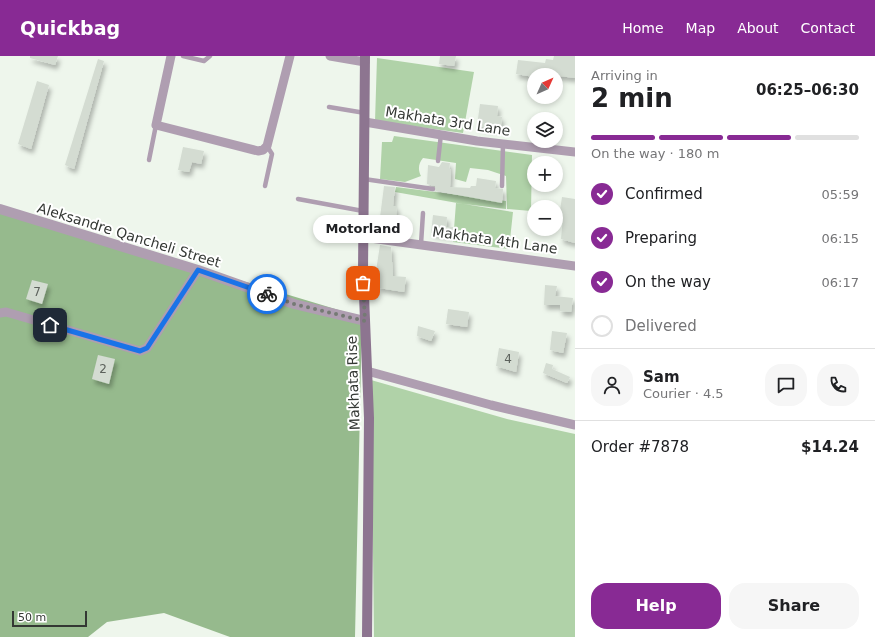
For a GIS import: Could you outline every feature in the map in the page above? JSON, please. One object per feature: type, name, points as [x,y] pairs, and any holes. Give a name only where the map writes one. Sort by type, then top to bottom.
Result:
[{"type":"main road","name":"Makhata Rise","points":[[365,59],[362,211],[369,418],[367,637]]},
{"type":"street","points":[[170,56],[156,125],[258,151],[263,150],[267,146],[290,56]]},
{"type":"street","points":[[330,56],[365,59]]},
{"type":"street","name":"Makhata 3rd Lane","points":[[365,117],[441,134],[575,152]]},
{"type":"street","name":"Aleksandre Qancheli Street","points":[[0,209],[198,270],[294,304],[365,321]]},
{"type":"street","name":"Makhata 4th Lane","points":[[363,237],[575,266]]},
{"type":"street","points":[[0,313],[6,312],[140,351],[147,348],[198,270]]},
{"type":"street","points":[[367,371],[491,405],[575,425]]},
{"type":"lane","points":[[183,56],[204,61],[210,56]]},
{"type":"lane","points":[[329,107],[365,117]]},
{"type":"lane","points":[[149,160],[156,125]]},
{"type":"lane","points":[[438,161],[441,134]]},
{"type":"lane","points":[[500,142],[502,186]]},
{"type":"lane","points":[[265,186],[272,154],[267,146]]},
{"type":"lane","points":[[363,179],[433,189]]},
{"type":"lane","points":[[298,199],[362,211]]},
{"type":"lane","points":[[421,244],[423,213]]},
{"type":"green space","points":[[377,58],[474,72],[463,133],[375,121]]},
{"type":"green space","points":[[394,136],[532,155],[527,156],[527,192],[531,192],[531,200],[527,200],[527,211],[507,209],[506,176],[488,170],[470,168],[466,182],[455,179],[456,163],[423,158],[419,167],[421,176],[405,182],[380,179],[382,142],[392,142]]},
{"type":"green space","points":[[396,187],[506,201],[506,209],[464,204],[513,212],[509,249],[453,242],[456,203],[463,204],[395,192]]},
{"type":"green space","points":[[0,208],[362,317],[355,637],[230,637],[164,613],[107,622],[88,637],[0,637]]},
{"type":"green space","points":[[371,380],[507,419],[575,434],[575,637],[374,637]]},
{"type":"building","points":[[30,56],[58,56],[55,65],[30,58]]},
{"type":"building","points":[[440,56],[456,56],[454,66],[439,64]]},
{"type":"building","points":[[554,56],[575,56],[575,78],[563,76],[563,68],[527,68],[527,76],[516,74],[518,60],[545,63],[546,59],[553,60]]},
{"type":"building","points":[[98,59],[104,61],[74,169],[65,165]]},
{"type":"building","points":[[37,81],[49,85],[31,149],[18,144]]},
{"type":"building","points":[[480,104],[498,106],[497,116],[502,117],[501,125],[494,124],[494,129],[477,126]]},
{"type":"building","points":[[183,147],[204,151],[201,164],[192,162],[189,172],[178,170]]},
{"type":"building","points":[[442,162],[450,163],[450,187],[470,188],[471,186],[476,186],[477,178],[496,181],[495,188],[503,189],[502,203],[436,191],[435,186],[427,184],[428,165],[439,167]]},
{"type":"building","points":[[384,186],[395,187],[393,206],[397,206],[395,226],[401,227],[400,236],[378,233]]},
{"type":"building","points":[[562,197],[575,199],[575,243],[561,239],[561,236],[563,236],[563,200],[562,200]]},
{"type":"building","points":[[433,215],[447,217],[446,227],[453,227],[452,236],[431,233]]},
{"type":"building","points":[[380,245],[391,247],[393,276],[406,277],[404,292],[379,288],[376,271]]},
{"type":"building","points":[[32,280],[48,284],[42,304],[26,299]]},
{"type":"building","points":[[545,285],[557,286],[555,296],[573,298],[571,312],[560,311],[560,305],[544,305]]},
{"type":"building","points":[[448,309],[469,312],[467,327],[446,324]]},
{"type":"building","points":[[418,326],[435,331],[431,341],[417,336]]},
{"type":"building","points":[[552,331],[567,333],[563,353],[550,350]]},
{"type":"building","points":[[499,348],[519,352],[516,372],[496,366]]},
{"type":"building","points":[[98,355],[115,359],[109,384],[92,379]]},
{"type":"building","points":[[546,363],[553,365],[552,369],[570,377],[567,383],[543,373]]},
{"type":"way so far","points":[[267,294],[294,304],[365,321],[363,283]]},
{"type":"place","name":"Motorland","points":[[363,283]]},
{"type":"route","points":[[50,325],[140,351],[147,348],[198,270],[267,294]]}]
